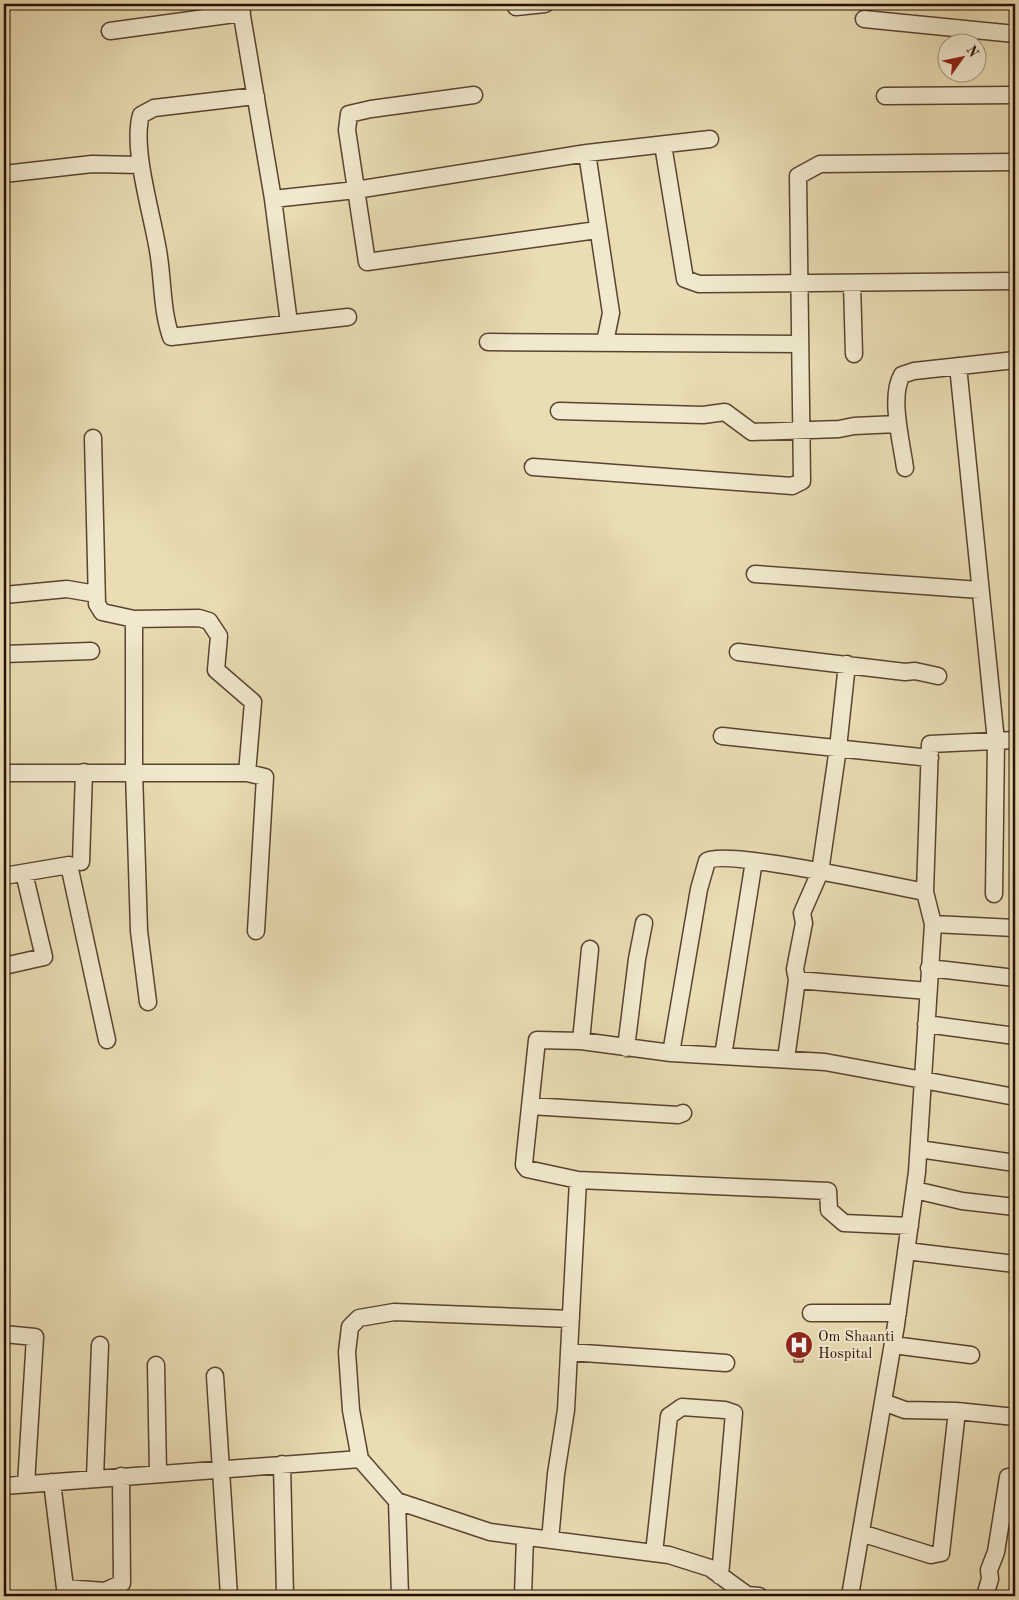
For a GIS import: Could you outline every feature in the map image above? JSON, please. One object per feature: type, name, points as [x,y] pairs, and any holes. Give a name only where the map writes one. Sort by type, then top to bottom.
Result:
[{"type":"street","points":[[516,4],[516,7],[546,4]]},
{"type":"street","points":[[110,32],[241,8],[273,199],[289,323]]},
{"type":"street","points":[[864,19],[1015,34]]},
{"type":"street","points":[[474,95],[371,109],[349,114],[347,130],[367,262],[597,230]]},
{"type":"street","points":[[885,96],[1015,95]]},
{"type":"street","points":[[256,96],[154,108],[141,115],[138,123],[141,165],[159,255],[166,321],[171,337],[348,317]]},
{"type":"street","points":[[273,199],[356,190],[587,154],[710,139]]},
{"type":"street","points":[[663,145],[685,279],[699,284],[800,285],[1015,281]]},
{"type":"street","points":[[587,154],[611,313],[605,342]]},
{"type":"street","points":[[532,467],[792,486],[802,481],[798,176],[820,164],[1015,162]]},
{"type":"street","points":[[4,174],[92,164],[141,165]]},
{"type":"street","points":[[852,284],[854,354]]},
{"type":"street","points":[[488,342],[799,344]]},
{"type":"street","points":[[905,468],[901,434],[897,424],[898,386],[902,375],[914,371],[1015,360]]},
{"type":"street","points":[[958,366],[996,741],[994,894]]},
{"type":"street","points":[[559,411],[703,414],[725,412],[752,432],[839,429],[854,426],[897,424]]},
{"type":"street","points":[[93,438],[97,604],[102,612],[134,619],[199,618],[210,621],[219,636],[216,670],[253,702],[246,773]]},
{"type":"street","points":[[755,574],[980,590]]},
{"type":"street","points":[[4,595],[68,589],[96,594]]},
{"type":"street","points":[[134,619],[134,772],[139,931],[148,1002]]},
{"type":"street","points":[[4,654],[90,651]]},
{"type":"street","points":[[738,652],[905,672],[916,671],[938,676]]},
{"type":"street","points":[[786,1059],[797,980],[795,968],[804,923],[802,913],[820,872],[838,748],[847,664]]},
{"type":"street","points":[[722,736],[930,758]]},
{"type":"street","points":[[850,1596],[898,1313],[919,1149],[933,924],[925,892],[930,744],[1015,740]]},
{"type":"street","points":[[81,862],[84,772]]},
{"type":"street","points":[[4,773],[246,773],[265,777],[256,931]]},
{"type":"street","points":[[671,1052],[699,889],[707,861],[719,857],[754,861],[925,892]]},
{"type":"street","points":[[723,1056],[754,861]]},
{"type":"street","points":[[4,876],[69,865],[107,1040]]},
{"type":"street","points":[[4,966],[44,957],[24,873]]},
{"type":"street","points":[[626,1048],[636,968],[644,923]]},
{"type":"street","points":[[933,924],[1015,928]]},
{"type":"street","points":[[581,1041],[590,948]]},
{"type":"street","points":[[930,968],[1015,978]]},
{"type":"street","points":[[797,980],[928,992]]},
{"type":"street","points":[[926,1024],[1015,1036]]},
{"type":"street","points":[[910,1226],[844,1223],[829,1210],[828,1191],[578,1180],[527,1169],[524,1165],[537,1040],[581,1041],[671,1052],[826,1062],[1015,1097]]},
{"type":"street","points":[[530,1106],[683,1114]]},
{"type":"street","points":[[919,1149],[1015,1163]]},
{"type":"street","points":[[550,1540],[556,1474],[566,1410],[578,1180]]},
{"type":"street","points":[[915,1190],[962,1201],[1015,1207]]},
{"type":"street","points":[[906,1252],[1015,1264]]},
{"type":"street","points":[[571,1319],[394,1312],[359,1318],[350,1327],[346,1352],[351,1410],[360,1459],[397,1501],[490,1532],[669,1555],[710,1568],[751,1596]]},
{"type":"street","points":[[811,1313],[898,1313]]},
{"type":"street","points":[[4,1334],[35,1336],[26,1484]]},
{"type":"street","points":[[95,1478],[100,1345]]},
{"type":"street","points":[[893,1345],[971,1355]]},
{"type":"street","points":[[570,1352],[726,1362]]},
{"type":"street","points":[[156,1365],[158,1474]]},
{"type":"street","points":[[215,1376],[229,1596]]},
{"type":"street","points":[[883,1402],[905,1410],[957,1411],[1015,1417]]},
{"type":"street","points":[[654,1553],[669,1416],[682,1407],[725,1410],[734,1413],[720,1576]]},
{"type":"street","points":[[861,1533],[931,1555],[941,1553],[957,1411]]},
{"type":"street","points":[[4,1486],[221,1468],[360,1459]]},
{"type":"street","points":[[282,1464],[285,1596]]},
{"type":"street","points":[[52,1482],[65,1588],[105,1590],[122,1583],[121,1476]]},
{"type":"street","points":[[985,1596],[990,1579],[989,1570],[996,1552],[1008,1478]]},
{"type":"street","points":[[397,1501],[400,1596]]},
{"type":"street","points":[[523,1596],[525,1537]]},
{"type":"building","points":[[794,1340],[804,1340],[803,1362],[794,1362]]},
{"type":"place","name":"Om Shaanti Hospital","points":[[799,1345]]}]
